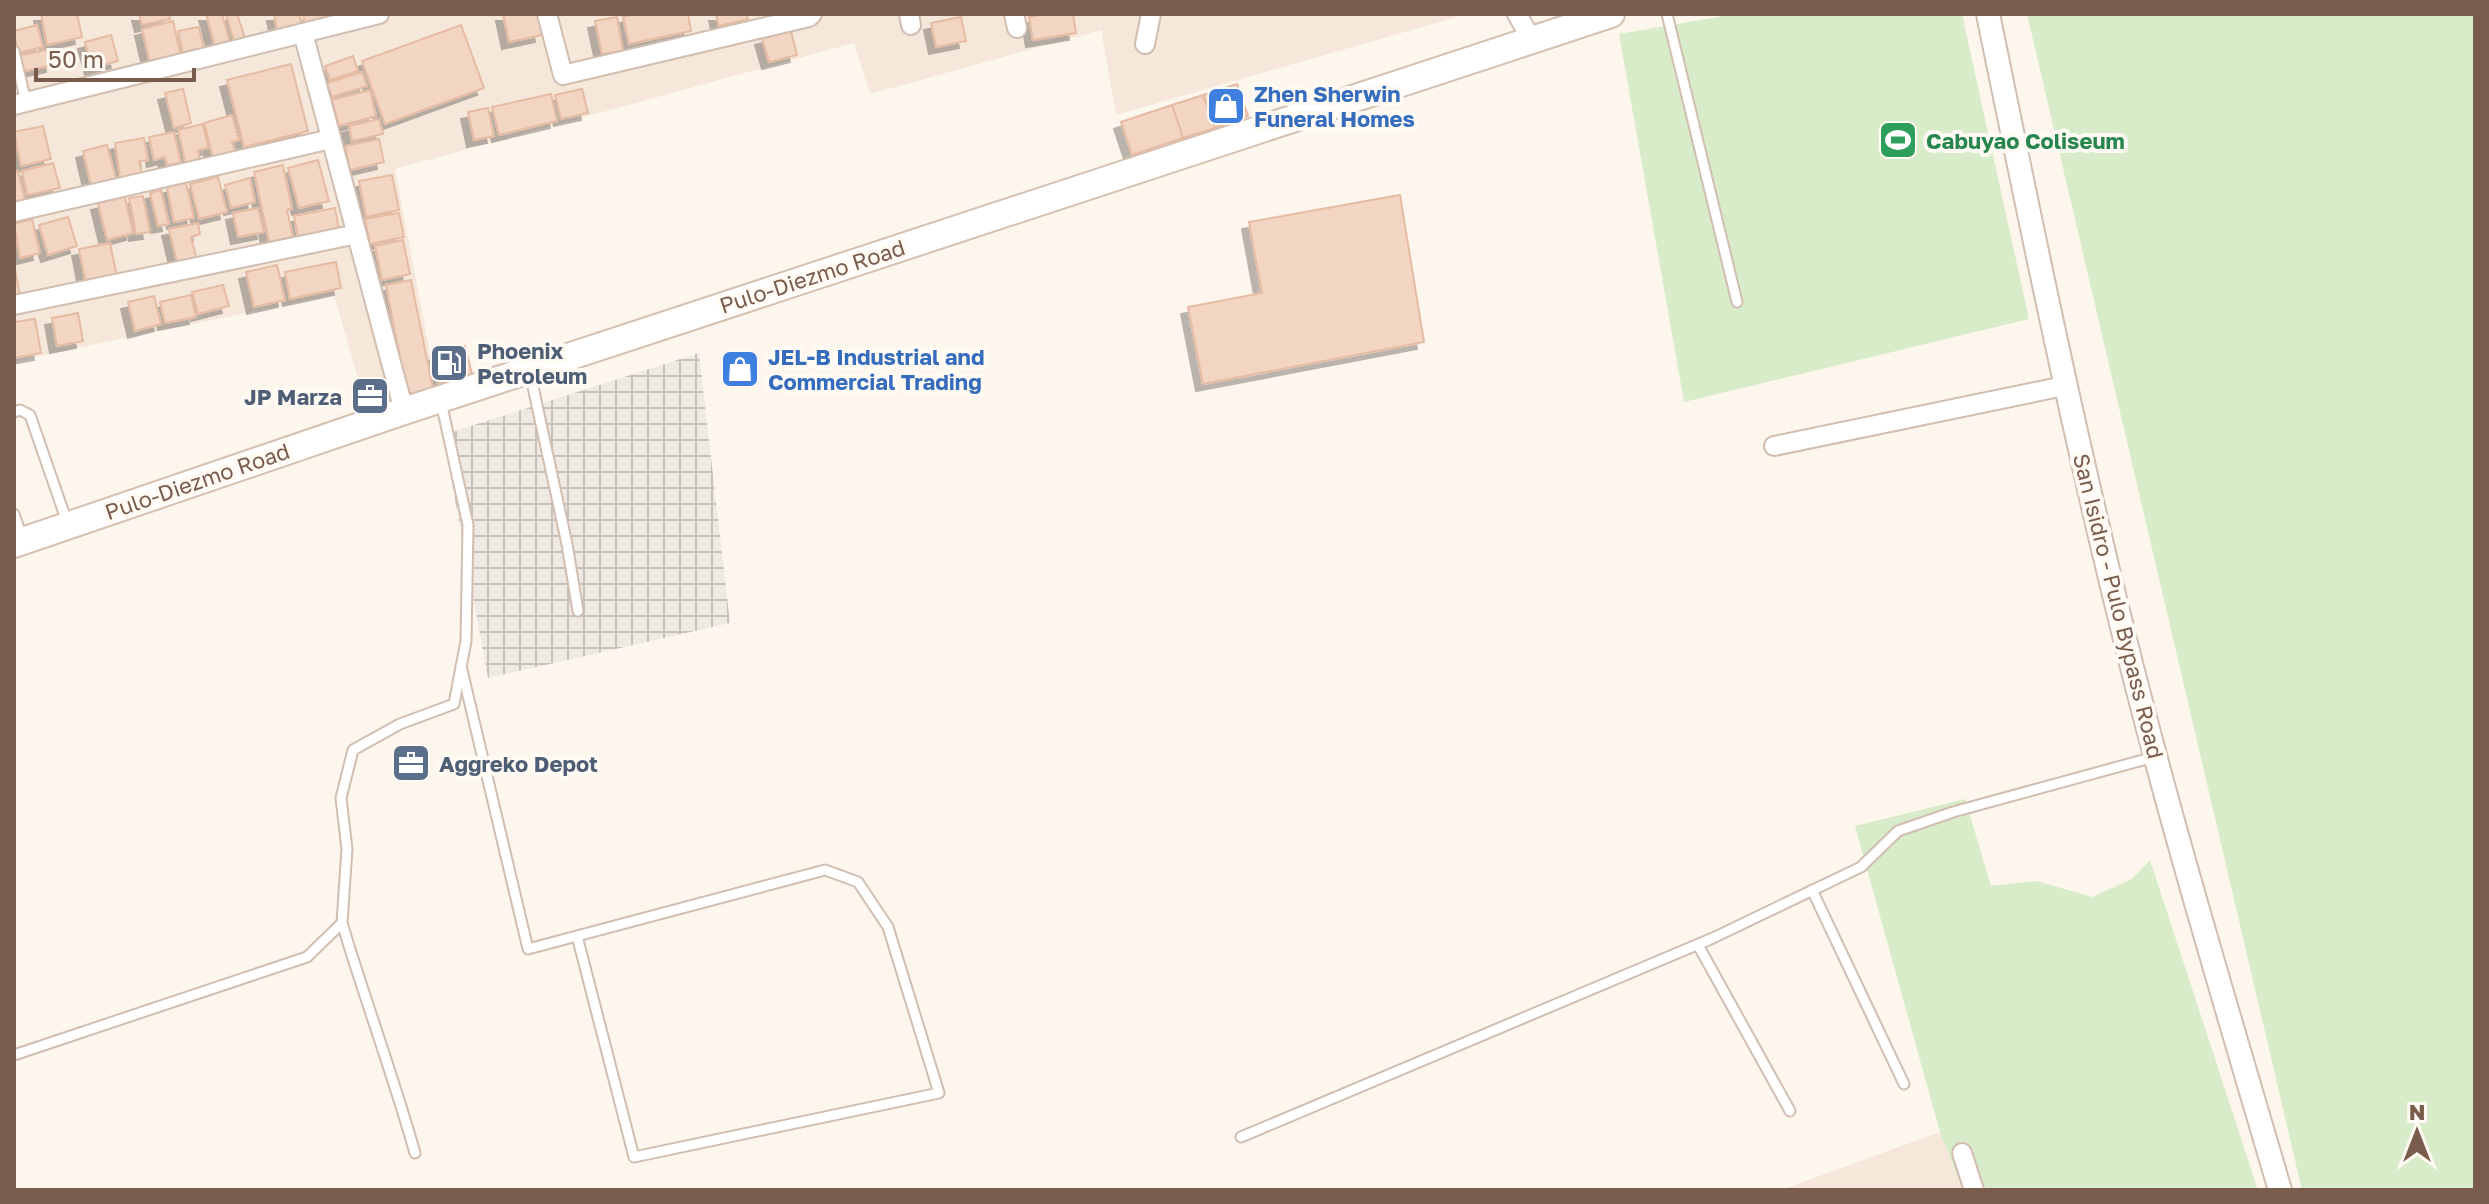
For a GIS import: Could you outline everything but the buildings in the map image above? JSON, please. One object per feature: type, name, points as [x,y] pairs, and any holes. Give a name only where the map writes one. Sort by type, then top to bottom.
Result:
[{"type":"main road","name":"Pulo-Diezmo Road","points":[[19,543],[529,369],[1611,14]]},
{"type":"street","points":[[20,104],[379,14]]},
{"type":"street","points":[[547,14],[563,75],[812,14]]},
{"type":"street","points":[[1145,44],[1151,14]]},
{"type":"street","points":[[1517,14],[1531,39]]},
{"type":"street","name":"San Isidro - Pulo Bypass Road","points":[[1988,14],[2064,386],[2120,619],[2199,913],[2280,1190]]},
{"type":"street","points":[[303,33],[404,411]]},
{"type":"street","points":[[14,212],[331,139]]},
{"type":"street","points":[[14,305],[357,234]]},
{"type":"street","points":[[1774,446],[2064,386]]},
{"type":"street","points":[[1962,1153],[1974,1190]]},
{"type":"lane","points":[[1667,14],[1737,302]]},
{"type":"lane","points":[[14,51],[20,104]]},
{"type":"lane","points":[[529,369],[567,544],[578,611]]},
{"type":"lane","points":[[415,1153],[342,923],[347,849],[341,798],[353,750],[400,724],[454,704],[466,641],[468,525],[440,399]]},
{"type":"lane","points":[[14,412],[20,410],[30,415],[68,525]]},
{"type":"lane","points":[[14,514],[19,543]]},
{"type":"lane","points":[[461,666],[528,949],[825,870],[858,882],[888,927],[939,1093],[634,1157],[577,936]]},
{"type":"lane","points":[[1241,1137],[1698,945],[1861,867],[1898,831],[1953,812],[2157,756]]},
{"type":"lane","points":[[1812,890],[1904,1084]]},
{"type":"lane","points":[[14,1055],[307,957],[342,923]]},
{"type":"lane","points":[[1698,945],[1790,1111]]},
{"type":"shaded area","points":[[14,14],[1467,14],[1116,115],[1101,30],[870,94],[854,43],[395,169],[437,390],[369,416],[334,295],[14,361]]},
{"type":"shaded area","points":[[699,353],[730,623],[488,678],[443,435]]},
{"type":"shaded area","points":[[1940,1132],[1963,1190],[1781,1190]]},
{"type":"green space","points":[[1735,14],[1962,14],[2029,319],[1684,402],[1619,34]]},
{"type":"green space","points":[[2027,14],[2475,14],[2475,1190],[2302,1190]]},
{"type":"green space","points":[[1965,799],[1991,886],[2037,881],[2092,897],[2132,879],[2150,860],[2258,1190],[1963,1190],[1940,1132],[1855,826]]},
{"type":"place","name":"Zhen Sherwin Funeral Homes","points":[[1226,106]]},
{"type":"place","name":"Cabuyao Coliseum","points":[[1898,140]]},
{"type":"place","name":"Phoenix Petroleum","points":[[449,363]]},
{"type":"place","name":"JEL-B Industrial and Commercial Trading","points":[[740,369]]},
{"type":"place","name":"JP Marza","points":[[370,396]]},
{"type":"place","name":"Aggreko Depot","points":[[411,763]]}]
